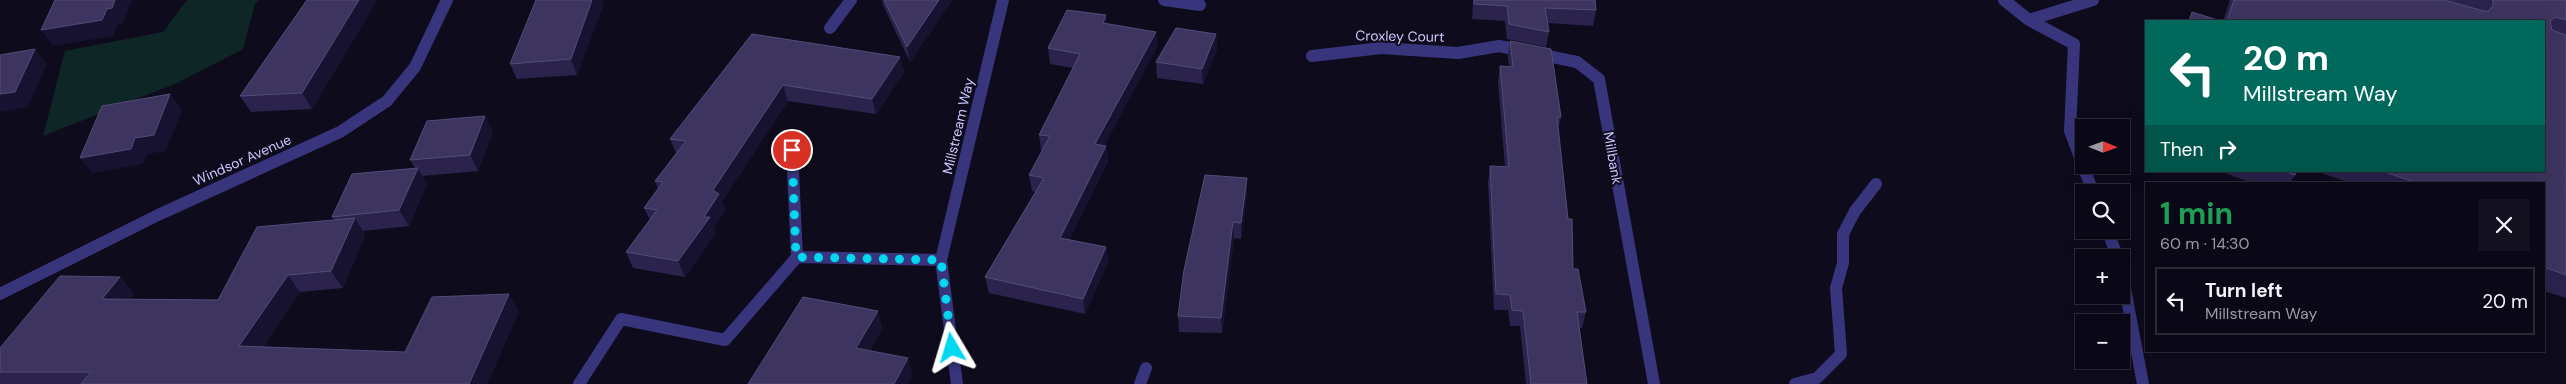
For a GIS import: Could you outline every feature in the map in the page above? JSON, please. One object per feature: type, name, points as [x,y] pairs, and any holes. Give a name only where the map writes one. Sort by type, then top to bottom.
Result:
[{"type":"street","name":"Windsor Avenue","points":[[0,294],[158,215],[340,132],[388,101],[415,67],[447,0]]},
{"type":"street","points":[[830,28],[851,0]]},
{"type":"street","name":"Millstream Way","points":[[956,384],[941,260],[1004,0]]},
{"type":"street","points":[[1164,0],[1200,5]]},
{"type":"street","points":[[2004,0],[2030,20],[2074,44],[2070,131],[2090,184]]},
{"type":"street","points":[[2030,20],[2093,0]]},
{"type":"street","name":"Millbank","points":[[1458,53],[1499,46],[1577,62],[1599,79],[1654,384]]},
{"type":"street","name":"Croxley Court","points":[[1312,56],[1381,48],[1458,53]]},
{"type":"street","points":[[579,384],[621,319],[725,340],[796,257],[792,150]]},
{"type":"street","points":[[1795,384],[1817,378],[1841,354],[1836,288],[1843,264],[1844,234],[1855,211],[1876,184]]},
{"type":"street","points":[[796,257],[941,260]]},
{"type":"street","points":[[2128,304],[2143,384]]},
{"type":"street","points":[[1140,384],[1146,368]]},
{"type":"green space","points":[[187,0],[259,0],[255,4],[243,49],[177,83],[43,136],[65,51],[163,32]]},
{"type":"building","points":[[55,0],[115,0],[112,8],[107,9],[102,20],[41,30]]},
{"type":"building","points":[[307,0],[359,0],[302,93],[240,96]]},
{"type":"building","points":[[536,0],[592,0],[571,59],[510,64]]},
{"type":"building","points":[[884,0],[939,0],[907,47]]},
{"type":"building","points":[[1474,0],[1595,0],[1596,10],[1545,8],[1549,32],[1509,24],[1507,6],[1474,4]]},
{"type":"building","points":[[2234,0],[2444,0],[2488,11],[2493,6],[2492,0],[2566,0],[2566,20],[2555,17],[2550,21],[2552,30],[2566,35],[2566,275],[2545,267],[2545,182],[2414,182],[2385,172],[2545,172],[2545,20],[2227,20]]},
{"type":"building","points":[[1067,10],[1106,15],[1103,23],[1156,32],[1095,144],[1106,146],[1060,238],[1106,247],[1083,299],[985,277],[1044,178],[1029,175],[1050,136],[1039,135],[1080,54],[1048,48]]},
{"type":"building","points":[[2192,12],[2218,20],[2189,20]]},
{"type":"building","points":[[1176,28],[1216,34],[1202,69],[1156,62]]},
{"type":"building","points":[[752,34],[900,57],[872,99],[783,85],[713,190],[719,194],[704,217],[710,217],[678,261],[626,252],[657,210],[644,208],[663,182],[655,181],[686,141],[670,139]]},
{"type":"building","points":[[1510,41],[1551,49],[1561,117],[1557,117],[1568,219],[1572,219],[1573,269],[1578,269],[1586,312],[1577,312],[1587,384],[1531,384],[1523,311],[1512,310],[1510,295],[1496,294],[1490,166],[1509,167],[1500,66],[1513,67]]},
{"type":"building","points":[[35,49],[15,92],[0,94],[0,55]]},
{"type":"building","points":[[170,94],[154,135],[135,138],[131,149],[80,158],[102,106]]},
{"type":"building","points":[[485,116],[470,155],[410,160],[427,121]]},
{"type":"building","points":[[418,168],[399,210],[332,217],[352,174]]},
{"type":"building","points":[[1205,175],[1247,178],[1241,223],[1233,222],[1221,318],[1178,316],[1184,270]]},
{"type":"building","points":[[355,218],[331,271],[288,275],[239,346],[405,352],[432,297],[509,294],[469,384],[81,384],[91,372],[0,372],[0,348],[60,276],[120,277],[102,299],[218,300],[257,227]]},
{"type":"building","points":[[803,297],[878,311],[856,348],[908,358],[894,384],[748,384]]},
{"type":"route","points":[[792,150],[796,257],[941,260],[952,348]]}]
